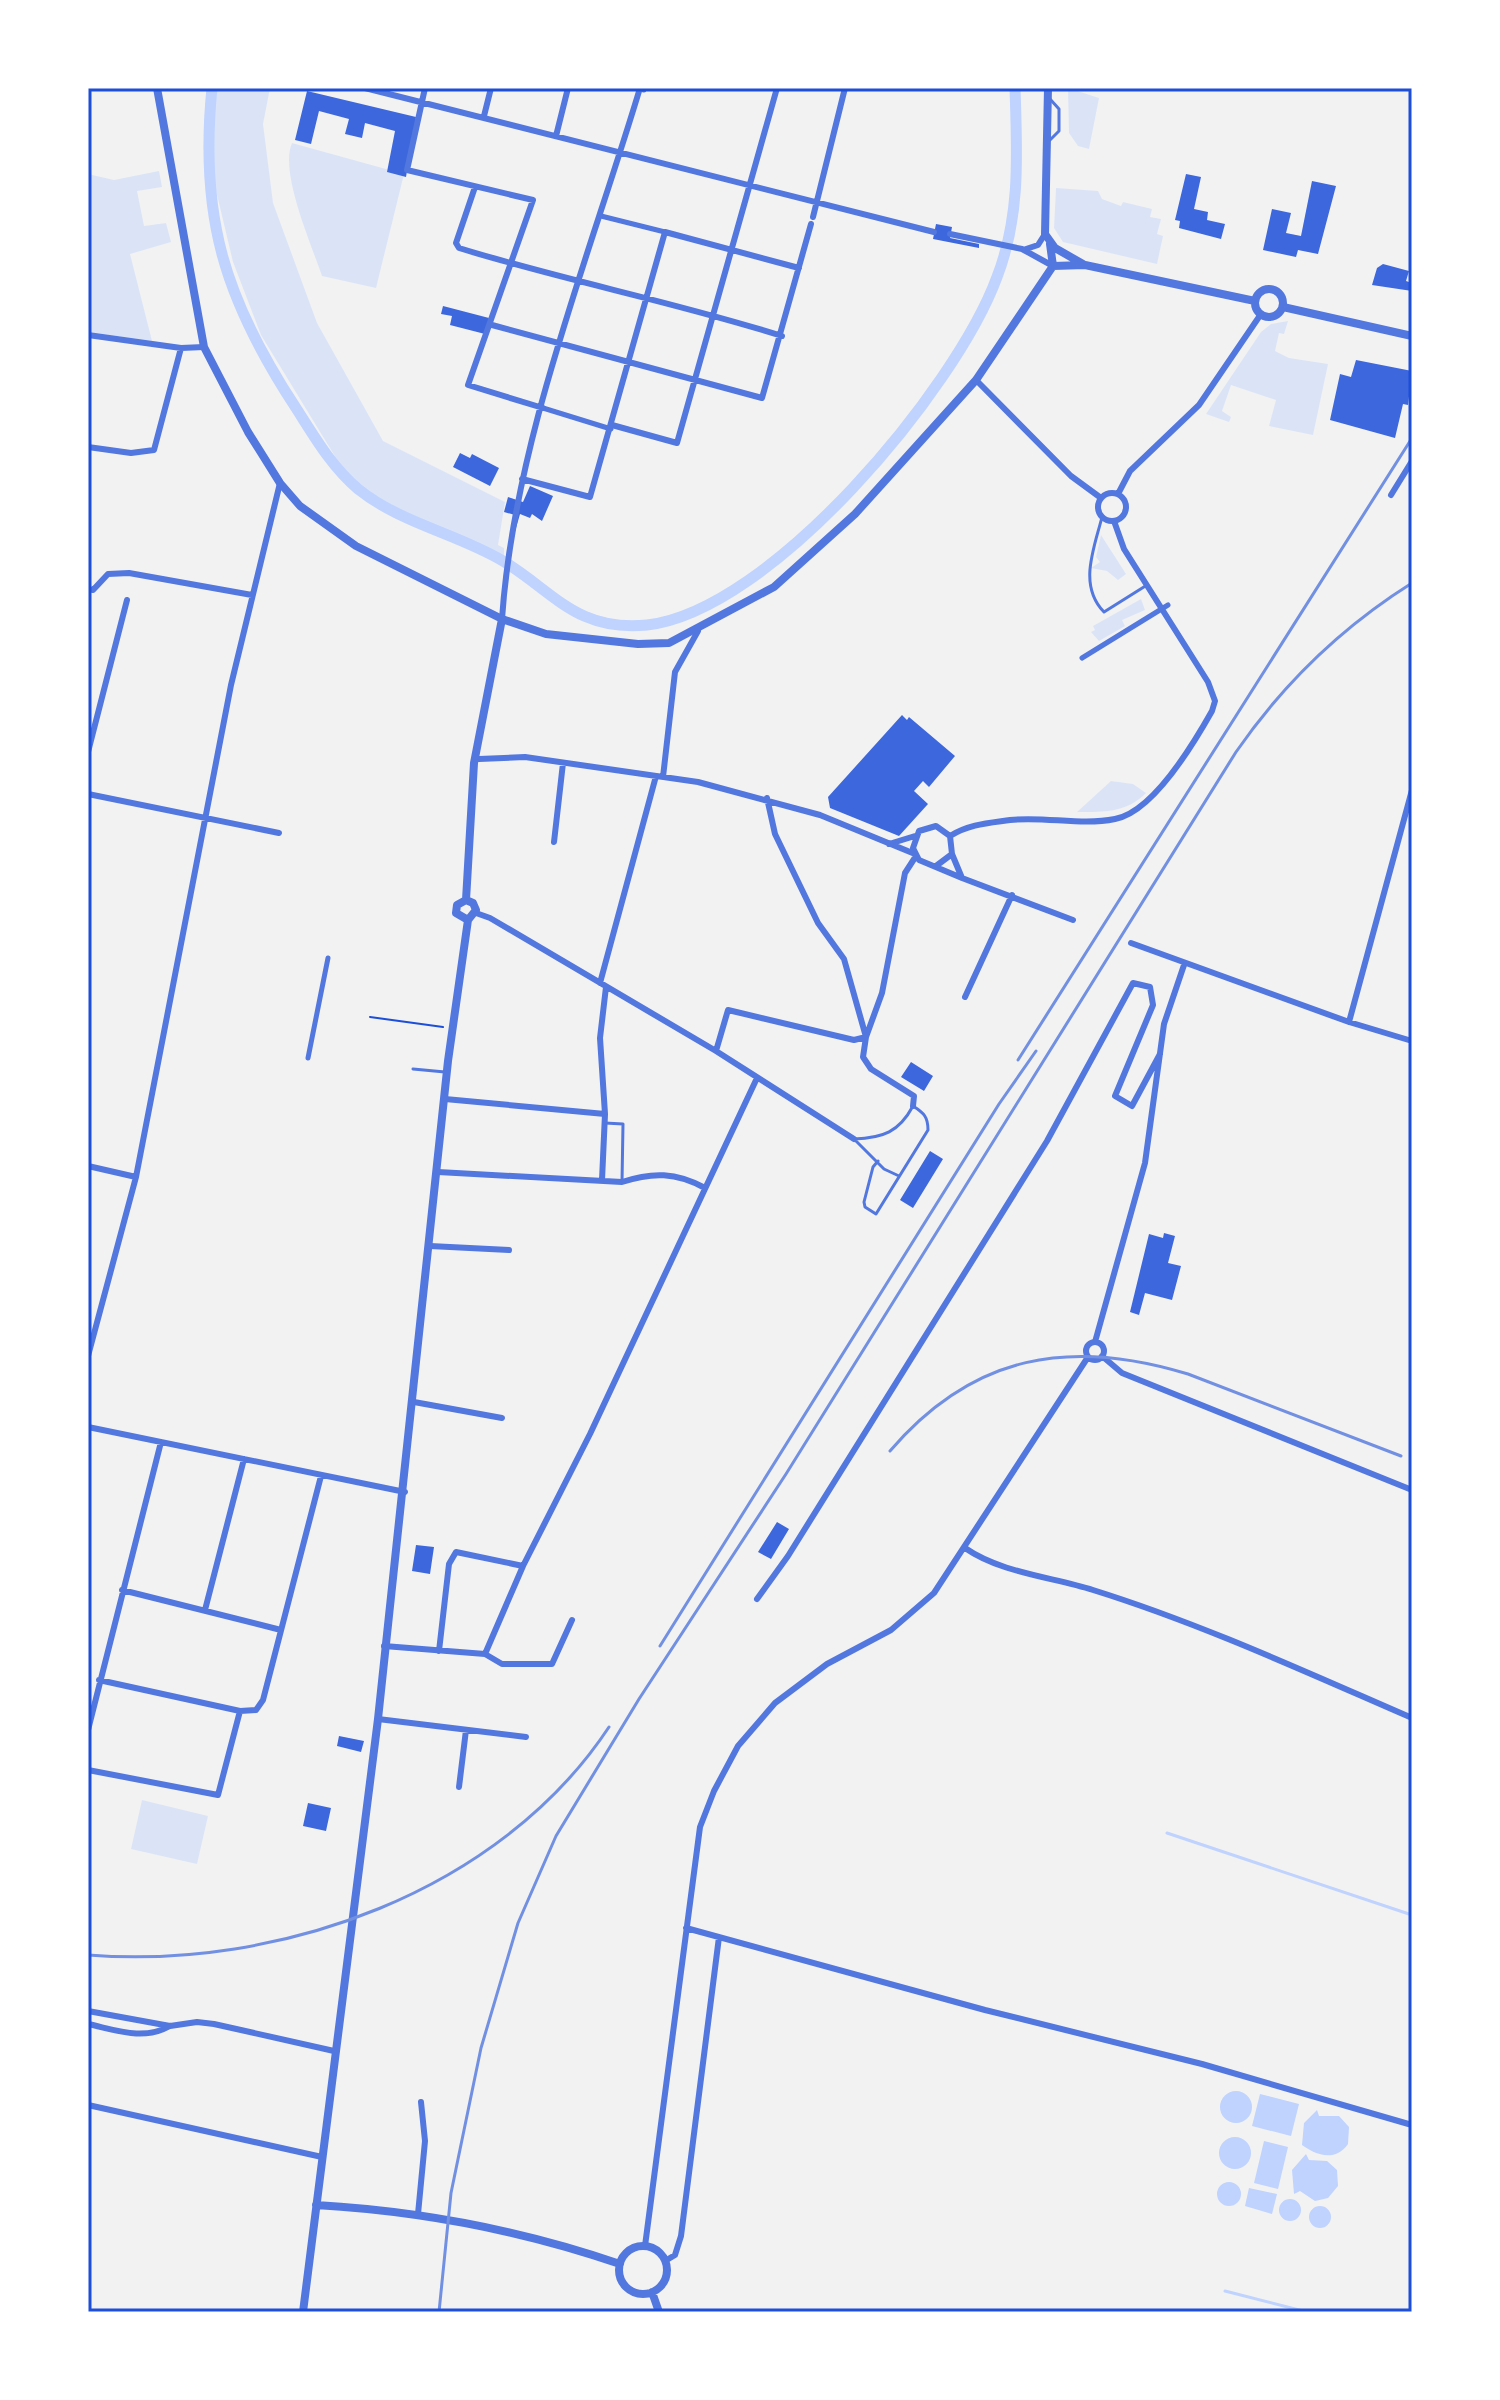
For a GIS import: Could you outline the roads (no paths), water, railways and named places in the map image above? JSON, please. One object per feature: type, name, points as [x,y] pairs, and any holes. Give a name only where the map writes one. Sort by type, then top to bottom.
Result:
[{"type":"street","points":[[157,88],[204,347],[248,432],[280,483],[300,506],[356,546],[502,619],[546,634],[638,644],[669,643],[698,631],[774,587],[827,543],[976,380],[1053,266],[1050,244],[1045,234],[1048,93]]},
{"type":"street","points":[[365,88],[934,232]]},
{"type":"street","points":[[425,88],[407,170],[533,200],[514,265],[468,385],[677,443],[747,184],[777,88]]},
{"type":"street","points":[[484,116],[491,88]]},
{"type":"street","points":[[556,136],[568,88]]},
{"type":"street","points":[[492,325],[762,398],[782,336],[845,88]]},
{"type":"street","points":[[466,900],[479,738],[502,619],[508,548],[522,479],[639,89]]},
{"type":"street","points":[[475,187],[456,246],[514,265],[712,313],[782,336]]},
{"type":"street","points":[[601,216],[799,268]]},
{"type":"street","points":[[522,479],[590,497],[665,232]]},
{"type":"street","points":[[950,234],[1032,249],[1045,234]]},
{"type":"street","points":[[1050,244],[1083,264]]},
{"type":"street","points":[[1021,249],[1053,266],[1083,264],[1255,301]]},
{"type":"street","points":[[1255,301],[1261,291],[1272,289],[1282,295],[1283,307]]},
{"type":"street","points":[[1255,301],[1261,314],[1271,317],[1283,307]]},
{"type":"street","points":[[1283,307],[1412,336]]},
{"type":"street","points":[[976,380],[1071,476],[1101,498],[1118,494],[1130,471],[1199,405],[1261,314]]},
{"type":"street","points":[[88,335],[181,348],[204,347]]},
{"type":"street","points":[[88,447],[131,453],[154,450],[181,348]]},
{"type":"street","points":[[1391,495],[1412,461]]},
{"type":"street","points":[[88,1356],[136,1177],[252,595],[280,483]]},
{"type":"street","points":[[1114,521],[1126,511],[1124,499],[1118,494]]},
{"type":"street","points":[[1101,498],[1099,510],[1102,517],[1114,521]]},
{"type":"street","points":[[950,836],[971,826],[1019,819],[1115,819],[1132,814],[1151,799],[1207,720],[1215,701],[1208,682],[1165,607],[1124,549],[1114,521]]},
{"type":"street","points":[[88,589],[93,590],[108,574],[129,573],[252,595]]},
{"type":"street","points":[[88,752],[127,600]]},
{"type":"street","points":[[1082,658],[1165,607]]},
{"type":"street","points":[[602,1180],[605,1114],[600,1038],[603,985],[660,777],[675,672],[698,631]]},
{"type":"street","points":[[475,771],[479,759],[479,738]]},
{"type":"street","points":[[479,759],[525,757],[660,777],[767,798],[820,815],[915,855],[927,865],[1073,920]]},
{"type":"street","points":[[554,842],[563,763]]},
{"type":"street","points":[[1349,1022],[1412,790]]},
{"type":"street","points":[[88,794],[279,833]]},
{"type":"street","points":[[767,798],[775,834],[818,923],[844,959],[866,1037]]},
{"type":"street","points":[[889,844],[915,836],[924,827],[936,826],[950,836],[952,854],[962,878]]},
{"type":"street","points":[[913,1106],[914,1096],[871,1069],[863,1057],[866,1037],[882,993],[905,873],[915,855],[915,836]]},
{"type":"street","points":[[936,866],[952,854]]},
{"type":"street","points":[[965,997],[1012,895]]},
{"type":"street","points":[[466,900],[459,903],[456,913],[490,918],[716,1051],[854,1139]]},
{"type":"street","points":[[303,2312],[405,1492],[452,1029],[475,905],[466,900]]},
{"type":"street","points":[[1131,943],[1184,965],[1412,1041]]},
{"type":"street","points":[[308,1058],[328,958]]},
{"type":"street","points":[[645,2246],[700,1827],[714,1791],[738,1746],[775,1703],[804,1678],[912,1614],[934,1593],[1088,1357],[1086,1348],[1095,1342],[1145,1163],[1164,1024],[1184,965]]},
{"type":"street","points":[[757,1599],[788,1556],[1047,1141],[1128,988],[1139,982],[1150,987],[1153,1005],[1115,1096],[1133,1105],[1160,1054]]},
{"type":"street","points":[[716,1051],[728,1010],[854,1040],[866,1037]]},
{"type":"street","points":[[485,1654],[523,1566],[590,1434],[757,1078]]},
{"type":"street","points":[[445,1099],[605,1114]]},
{"type":"street","points":[[88,1166],[136,1177]]},
{"type":"street","points":[[438,1172],[622,1182],[646,1173],[676,1175],[705,1188]]},
{"type":"street","points":[[430,1246],[509,1250]]},
{"type":"street","points":[[1088,1357],[1096,1360],[1102,1356],[1103,1347],[1095,1342]]},
{"type":"street","points":[[1102,1356],[1122,1373],[1412,1490]]},
{"type":"street","points":[[414,1402],[502,1418]]},
{"type":"street","points":[[88,1427],[405,1492]]},
{"type":"street","points":[[88,1730],[161,1442]]},
{"type":"street","points":[[205,1610],[244,1459]]},
{"type":"street","points":[[99,1680],[240,1711],[256,1710],[263,1700],[321,1476]]},
{"type":"street","points":[[965,1548],[1034,1575],[1092,1590],[1168,1617],[1412,1718]]},
{"type":"street","points":[[439,1651],[449,1564],[456,1552],[523,1566]]},
{"type":"street","points":[[122,1590],[281,1630]]},
{"type":"street","points":[[384,1646],[485,1654],[502,1664],[552,1664],[572,1620]]},
{"type":"street","points":[[88,1770],[218,1795],[240,1711]]},
{"type":"street","points":[[378,1719],[526,1737]]},
{"type":"street","points":[[459,1787],[466,1730]]},
{"type":"street","points":[[686,1928],[1202,2064],[1412,2125]]},
{"type":"street","points":[[665,2261],[675,2255],[681,2236],[719,1937]]},
{"type":"street","points":[[88,2011],[170,2026],[214,2024],[334,2051]]},
{"type":"street","points":[[88,2024],[136,2034],[160,2032],[170,2026]]},
{"type":"street","points":[[418,2214],[425,2141],[421,2102]]},
{"type":"street","points":[[88,2105],[322,2157]]},
{"type":"street","points":[[316,2205],[418,2214],[545,2239],[620,2264]]},
{"type":"street","points":[[645,2246],[661,2253],[665,2261],[665,2279],[652,2292],[637,2292],[627,2287],[620,2274],[620,2264],[629,2250],[645,2246]]},
{"type":"street","points":[[652,2292],[659,2312]]},
{"type":"lane","points":[[1102,517],[1088,582],[1097,605],[1104,612],[1147,585]]},
{"type":"lane","points":[[413,1069],[447,1072]]},
{"type":"lane","points":[[854,1139],[884,1137],[904,1123],[913,1106],[928,1118],[928,1130],[876,1214],[865,1207],[873,1167],[878,1161]]},
{"type":"lane","points":[[605,1123],[623,1124],[622,1182]]},
{"type":"lane","points":[[854,1139],[884,1169],[899,1176]]},
{"type":"water","points":[[1236,2091],[1248,2095],[1252,2107],[1248,2119],[1236,2123],[1224,2119],[1220,2107],[1224,2095]]},
{"type":"water","points":[[1260,2094],[1299,2104],[1291,2136],[1252,2126]]},
{"type":"water","points":[[1317,2110],[1319,2116],[1339,2116],[1349,2127],[1348,2144],[1336,2154],[1324,2155],[1302,2145],[1304,2123]]},
{"type":"water","points":[[1235,2137],[1246,2142],[1251,2153],[1246,2164],[1235,2169],[1224,2164],[1219,2153],[1224,2142]]},
{"type":"water","points":[[1264,2141],[1288,2147],[1278,2189],[1254,2183]]},
{"type":"water","points":[[1306,2154],[1309,2160],[1327,2161],[1337,2170],[1338,2186],[1328,2198],[1315,2201],[1300,2191],[1294,2194],[1292,2170]]},
{"type":"water","points":[[1229,2182],[1237,2186],[1241,2194],[1237,2202],[1229,2206],[1221,2202],[1217,2194],[1221,2186]]},
{"type":"water","points":[[1249,2188],[1277,2194],[1272,2214],[1245,2206]]},
{"type":"water","points":[[1290,2199],[1298,2202],[1301,2210],[1298,2218],[1290,2221],[1282,2218],[1279,2210],[1282,2202]]},
{"type":"water","points":[[1316,2206],[1324,2206],[1331,2217],[1324,2228],[1316,2228],[1309,2221],[1309,2213]]},
{"type":"waterway","points":[[212,88],[210,177],[222,256],[251,331],[271,369],[331,461],[374,501],[503,561],[584,616],[623,626],[647,625],[696,611],[748,580],[801,538],[853,488],[901,433],[942,377],[975,324],[1005,254],[1016,184],[1015,88]]},
{"type":"waterway","points":[[1167,1833],[1412,1915]]},
{"type":"waterway","points":[[1225,2291],[1307,2312]]},
{"type":"railway","points":[[1018,1060],[1412,438]]},
{"type":"railway","points":[[439,2312],[451,2193],[481,2048],[518,1923],[556,1836],[639,1699],[786,1474],[1236,752],[1273,703],[1315,658],[1362,618],[1412,583]]},
{"type":"railway","points":[[660,1646],[999,1104],[1036,1051]]},
{"type":"railway","points":[[890,1451],[922,1418],[955,1393],[990,1375],[1026,1363],[1064,1357],[1103,1357],[1188,1374],[1401,1456]]},
{"type":"railway","points":[[88,1955],[161,1956],[235,1949],[308,1933],[379,1908],[447,1876],[508,1834],[563,1785],[609,1727]]}]
